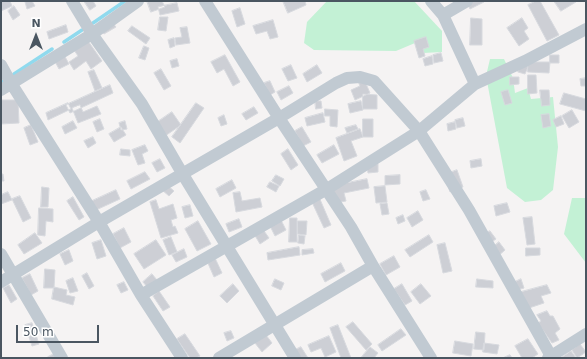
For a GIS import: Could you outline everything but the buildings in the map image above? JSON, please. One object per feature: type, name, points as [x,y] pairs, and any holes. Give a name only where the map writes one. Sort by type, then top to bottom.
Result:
[{"type":"street","points":[[72,1],[92,34],[142,104],[182,173],[295,358]]},
{"type":"street","points":[[6,87],[92,34],[138,1]]},
{"type":"street","points":[[206,1],[279,118],[351,227],[373,266],[431,358]]},
{"type":"street","points":[[431,1],[443,15],[475,84]]},
{"type":"street","points":[[443,15],[467,1]]},
{"type":"street","points":[[141,295],[327,189],[419,131],[475,84],[525,61],[586,29]]},
{"type":"street","points":[[1,65],[6,87],[99,222],[141,295],[182,358]]},
{"type":"street","points":[[1,282],[99,222],[279,118],[336,83],[347,78],[360,77],[374,82],[419,131],[468,210],[551,357],[586,334]]},
{"type":"street","points":[[1,254],[62,358]]},
{"type":"street","points":[[219,358],[275,326],[373,266]]},
{"type":"green space","points":[[327,1],[414,1],[442,31],[442,52],[423,53],[415,43],[396,51],[314,50],[304,43],[307,22]]},
{"type":"green space","points":[[490,59],[504,59],[513,78],[515,93],[528,88],[531,99],[553,97],[558,147],[553,190],[541,200],[525,202],[507,188],[486,76]]},
{"type":"green space","points":[[572,198],[586,198],[586,263],[564,234]]},
{"type":"waterway","points":[[93,23],[125,1]]},
{"type":"waterway","points":[[64,42],[82,30]]},
{"type":"waterway","points":[[14,74],[52,49]]},
{"type":"waterway","points":[[1,83],[5,80]]}]
